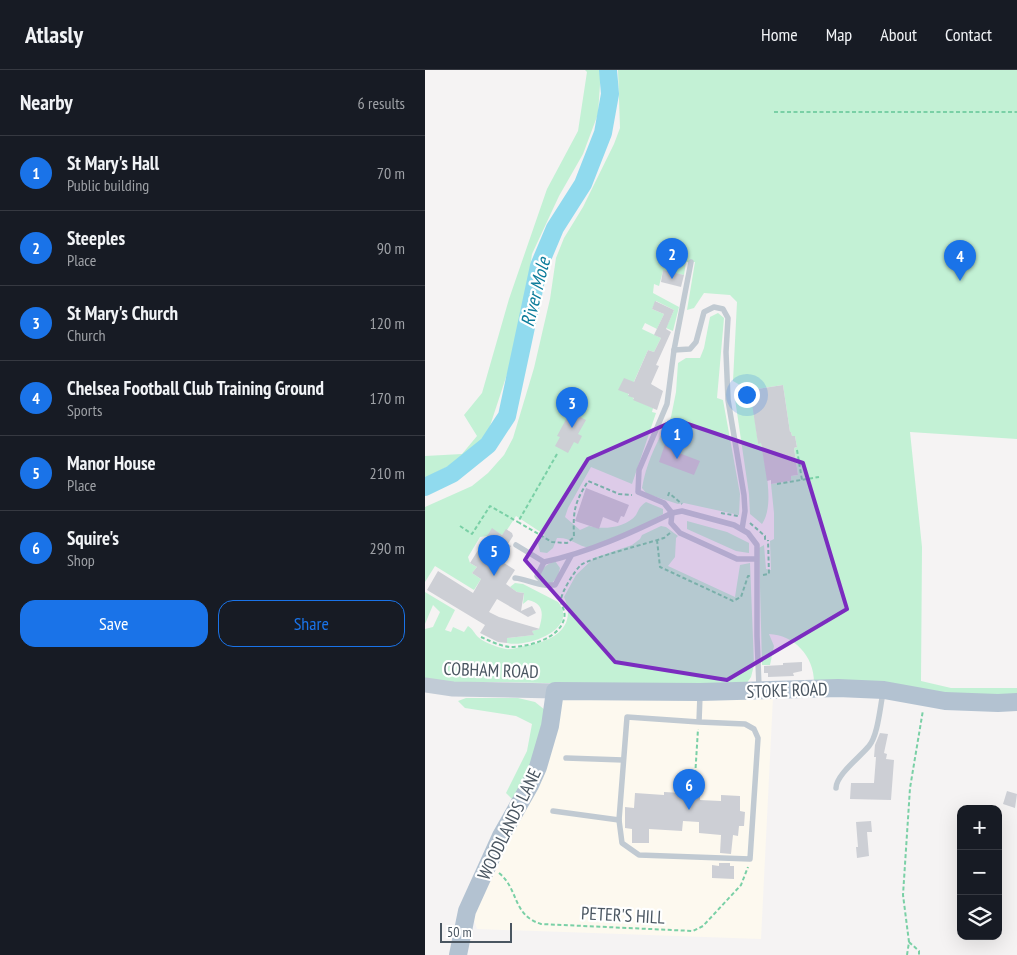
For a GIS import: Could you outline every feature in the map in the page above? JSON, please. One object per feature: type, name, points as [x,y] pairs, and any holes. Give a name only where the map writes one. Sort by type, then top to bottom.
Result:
[{"type":"main road","name":"STOKE ROAD","points":[[555,691],[700,692],[837,688],[883,690],[945,701],[1017,702]]},
{"type":"main road","name":"WOODLANDS LANE","points":[[458,955],[467,911],[487,864],[530,785],[543,753],[555,691]]},
{"type":"street","name":"COBHAM ROAD","points":[[425,685],[453,689],[555,691]]},
{"type":"lane","points":[[673,513],[664,503],[638,492],[639,470],[667,404],[674,350],[691,262]]},
{"type":"lane","points":[[674,350],[690,349],[695,342],[704,312],[714,307],[723,309],[728,318],[726,352],[728,400],[744,494],[745,511],[742,530]]},
{"type":"lane","points":[[516,545],[544,562],[571,556],[623,537],[673,513],[682,511],[734,525],[748,533],[757,545],[759,690]]},
{"type":"lane","points":[[673,513],[671,523],[680,533],[737,559],[756,560]]},
{"type":"lane","points":[[515,578],[523,578],[538,585],[555,585],[571,556]]},
{"type":"lane","points":[[544,562],[537,576],[546,585]]},
{"type":"lane","points":[[836,788],[838,778],[871,744],[883,690]]},
{"type":"lane","points":[[699,722],[700,692]]},
{"type":"lane","points":[[627,717],[699,722],[745,724],[754,729],[758,738],[750,859],[639,855],[622,843],[619,820],[627,717]]},
{"type":"lane","points":[[566,758],[623,760]]},
{"type":"lane","points":[[553,812],[619,820]]},
{"type":"path","points":[[774,112],[1017,112]]},
{"type":"path","points":[[797,450],[802,480]]},
{"type":"path","points":[[518,522],[557,454]]},
{"type":"path","points":[[777,484],[819,477]]},
{"type":"path","points":[[460,526],[472,534],[490,506],[552,542],[567,543],[574,537],[573,511],[578,497],[588,481],[619,494],[634,495],[638,492]]},
{"type":"path","points":[[664,503],[669,493],[684,505],[682,511]]},
{"type":"path","points":[[481,637],[510,647],[534,643],[552,636],[564,621],[565,610],[561,600],[562,592],[582,564],[664,538],[676,529]]},
{"type":"path","points":[[657,540],[660,566],[733,600],[741,597],[748,576],[769,574],[768,540]]},
{"type":"path","points":[[907,955],[909,942],[903,895],[910,788],[925,698]]},
{"type":"path","points":[[694,794],[699,722]]},
{"type":"path","name":"PETER'S HILL","points":[[487,864],[505,878],[520,910],[534,922],[541,924],[693,931],[703,926],[741,885],[747,874],[750,859]]},
{"type":"path","points":[[909,942],[919,951],[919,955]]},
{"type":"highlighted area","points":[[676,420],[803,463],[847,609],[727,680],[615,662],[525,560],[588,459]]},
{"type":"shaded area","points":[[562,696],[773,697],[761,939],[477,929],[472,914]]},
{"type":"green space","points":[[585,70],[601,70],[598,114],[583,154],[559,196],[532,254],[525,302],[510,365],[489,429],[470,455],[425,478],[425,456],[462,454],[477,436],[464,415],[482,393],[509,299],[547,189],[578,131],[587,72]]},
{"type":"green space","points":[[618,70],[1017,70],[1017,439],[910,432],[922,547],[921,681],[951,688],[1017,688],[1017,700],[814,682],[810,664],[801,649],[787,638],[778,635],[769,634],[774,646],[770,665],[762,665],[759,548],[764,545],[766,569],[771,570],[770,541],[774,539],[774,513],[771,484],[791,481],[791,476],[798,475],[794,448],[797,447],[795,436],[792,436],[790,432],[783,385],[751,390],[758,443],[761,443],[768,485],[768,506],[762,524],[750,514],[749,494],[735,399],[740,393],[740,385],[733,381],[737,302],[730,295],[704,293],[694,308],[687,310],[695,262],[686,262],[684,275],[663,271],[659,286],[654,284],[653,293],[679,307],[673,331],[666,328],[674,310],[656,301],[652,309],[664,314],[657,329],[645,323],[642,329],[661,338],[654,352],[648,350],[628,395],[653,408],[652,412],[656,413],[632,484],[591,467],[565,517],[580,530],[589,526],[607,528],[626,523],[636,515],[641,506],[646,502],[663,509],[663,514],[648,523],[590,548],[566,539],[557,538],[553,548],[547,553],[540,552],[538,543],[540,538],[545,535],[516,516],[502,535],[492,529],[487,536],[480,537],[468,557],[470,563],[477,567],[472,573],[481,579],[474,590],[435,566],[425,582],[425,507],[472,486],[488,473],[504,455],[513,438],[534,368],[550,299],[556,258],[564,238],[583,207],[620,128]]},
{"type":"green space","points":[[718,313],[724,318],[717,398],[723,400],[740,494],[739,515],[684,503],[678,504],[647,494],[642,488],[657,442],[671,417],[676,392],[678,363],[686,358],[700,358],[704,348],[710,317]]},
{"type":"green space","points":[[687,521],[727,532],[749,543],[749,553],[736,551],[687,529]]},
{"type":"green space","points":[[661,526],[666,527],[678,536],[676,538],[675,557],[668,566],[735,597],[740,565],[750,563],[754,665],[751,677],[744,687],[498,682],[455,683],[425,678],[425,629],[433,627],[440,612],[433,605],[425,624],[425,592],[455,610],[445,630],[451,632],[453,627],[464,632],[468,626],[484,641],[506,649],[535,644],[553,637],[565,625],[568,617],[564,597],[576,575],[594,558],[632,545],[642,535]]},
{"type":"green space","points":[[555,561],[560,568],[558,576],[552,583],[545,582],[540,577],[542,571],[547,565]]},
{"type":"green space","points":[[515,583],[523,584],[558,602],[563,612],[562,620],[557,628],[538,639],[516,644],[507,643],[507,638],[533,635],[532,631],[539,629],[542,615],[540,607],[534,602],[528,600],[523,604],[524,593],[517,592],[510,587]]},
{"type":"green space","points":[[466,698],[518,698],[535,702],[545,710],[532,771],[512,799],[506,793],[527,751],[532,724],[516,716],[465,708],[458,701]]},
{"type":"building","points":[[663,270],[684,275],[681,287],[661,282]]},
{"type":"building","points":[[655,301],[674,310],[666,329],[671,332],[656,365],[659,366],[651,384],[663,391],[657,410],[633,400],[634,398],[628,396],[629,394],[618,390],[624,378],[634,382],[648,350],[654,352],[661,338],[654,335],[664,314],[652,309]]},
{"type":"building","points":[[783,385],[790,432],[792,436],[795,436],[797,447],[794,448],[798,475],[791,476],[791,481],[771,484],[771,480],[767,481],[761,443],[758,444],[750,390]]},
{"type":"building","points":[[570,412],[586,420],[578,434],[582,436],[578,444],[574,442],[568,453],[555,446],[560,437],[557,436]]},
{"type":"building","points":[[666,441],[681,447],[679,453],[700,461],[694,475],[659,462]]},
{"type":"building","points":[[586,488],[629,505],[624,517],[621,516],[618,523],[603,517],[599,529],[575,521]]},
{"type":"building","points":[[492,528],[502,535],[506,529],[512,533],[513,536],[508,544],[511,546],[501,561],[515,570],[506,584],[517,592],[524,593],[521,611],[532,606],[536,613],[528,617],[497,599],[489,612],[499,617],[540,629],[532,631],[534,635],[507,638],[507,643],[498,642],[480,633],[485,625],[427,590],[438,571],[473,593],[481,579],[472,573],[477,567],[470,563]]},
{"type":"building","points":[[802,662],[802,671],[793,673],[794,676],[768,677],[768,673],[764,673],[764,666]]},
{"type":"building","points":[[880,733],[888,734],[884,753],[887,754],[886,759],[894,760],[891,800],[850,799],[851,783],[874,783],[875,745]]},
{"type":"building","points":[[1007,791],[1017,794],[1015,808],[1003,804]]},
{"type":"building","points":[[664,792],[700,794],[700,800],[721,801],[721,795],[740,796],[740,811],[745,812],[744,826],[739,826],[738,836],[733,835],[731,854],[720,853],[721,835],[699,833],[699,822],[683,821],[682,831],[649,829],[649,843],[632,843],[632,829],[625,828],[625,807],[634,808],[635,793],[664,795]]},
{"type":"building","points":[[871,821],[872,832],[867,832],[869,856],[857,858],[856,822]]},
{"type":"building","points":[[719,863],[730,863],[730,866],[734,866],[734,879],[712,878],[712,865],[719,866]]},
{"type":"waterway","name":"River Mole","points":[[425,487],[452,474],[488,445],[507,416],[539,266],[555,228],[583,184],[603,133],[610,94],[608,70]]},
{"type":"place","name":"Steeples","points":[[672,279]]},
{"type":"place","name":"Chelsea Football Club Training Ground","points":[[960,281]]},
{"type":"place","name":"St Mary's Church","points":[[572,428]]},
{"type":"place","name":"St Mary's Hall","points":[[677,459]]},
{"type":"place","name":"Manor House","points":[[494,576]]},
{"type":"place","name":"Squire's","points":[[689,810]]}]
